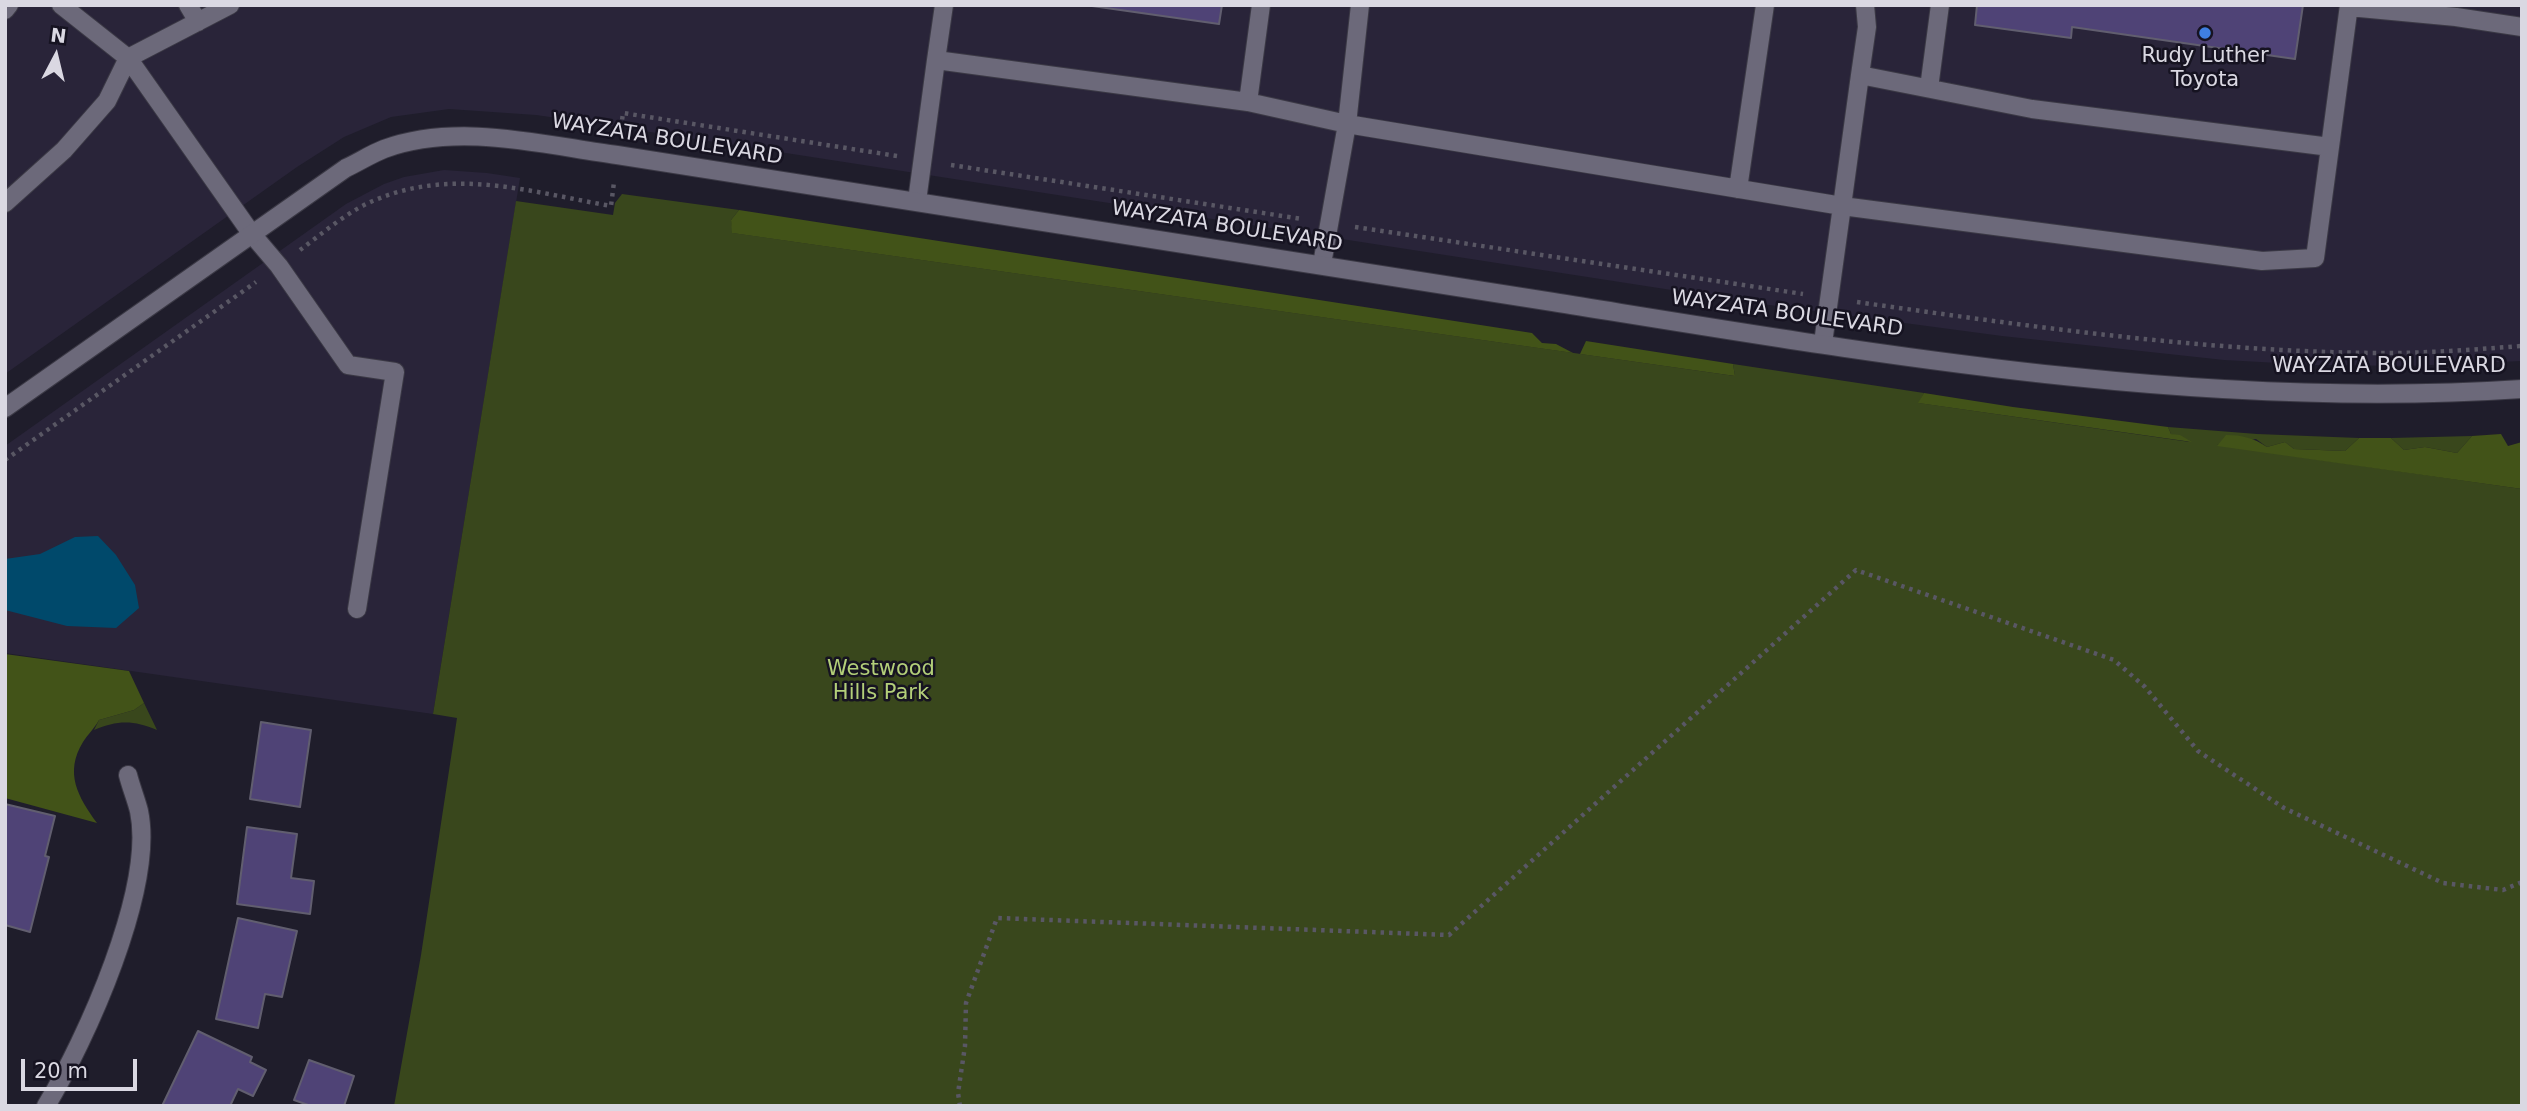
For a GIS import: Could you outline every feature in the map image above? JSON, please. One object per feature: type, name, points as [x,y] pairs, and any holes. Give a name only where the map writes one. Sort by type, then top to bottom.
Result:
[{"type":"street","points":[[5,10],[9,5]]},
{"type":"street","points":[[61,5],[128,58],[251,233],[279,265],[348,365],[395,372],[357,609]]},
{"type":"street","points":[[188,5],[198,22]]},
{"type":"street","points":[[5,203],[64,150],[107,101],[128,58],[230,5]]},
{"type":"street","points":[[917,201],[944,5]]},
{"type":"street","points":[[1248,102],[1261,5]]},
{"type":"street","points":[[1322,264],[1347,124],[1360,5]]},
{"type":"street","points":[[1738,189],[1765,5]]},
{"type":"street","points":[[1823,343],[1867,27],[1865,5]]},
{"type":"street","points":[[1929,88],[1940,5]]},
{"type":"street","points":[[936,60],[1248,102],[1347,124],[1842,206],[2262,261],[2315,258],[2349,6],[2522,27]]},
{"type":"street","points":[[1860,75],[2032,109],[2330,147]]},
{"type":"street","name":"WAYZATA BOULEVARD","points":[[5,408],[346,168],[384,149],[422,139],[459,137],[509,139],[1823,343],[2084,379],[2337,395],[2433,394],[2522,389]]},
{"type":"street","points":[[46,1106],[97,1007],[132,902],[141,849],[139,813],[128,775]]},
{"type":"path","points":[[623,113],[881,154]]},
{"type":"path","points":[[959,166],[1793,293]]},
{"type":"path","points":[[1862,302],[2046,327],[2261,349],[2401,353],[2522,346]]},
{"type":"path","points":[[960,1106],[958,1093],[965,1046],[966,1003],[997,918],[1449,935],[1856,570],[2114,660],[2145,687],[2199,751],[2284,808],[2391,860],[2443,883],[2503,890],[2522,882]]},
{"type":"shaded area","points":[[5,5],[2522,5],[2522,361],[2409,366],[2315,365],[2224,360],[2002,336],[1762,304],[592,123],[536,115],[449,109],[391,117],[344,137],[297,167],[5,374]]},
{"type":"shaded area","points":[[444,170],[520,178],[433,714],[5,653],[5,446],[346,204],[404,177]]},
{"type":"green space","name":"Westwood Hills Park","points":[[622,194],[739,210],[731,220],[733,233],[1735,376],[1733,364],[1924,393],[1919,403],[2190,442],[2171,434],[2168,427],[2359,438],[2345,451],[2294,449],[2285,442],[2267,447],[2256,439],[2217,445],[2522,489],[2522,1106],[394,1106],[421,955],[457,718],[433,714],[516,201],[613,215],[615,203]]},
{"type":"green space","points":[[739,210],[1532,333],[1542,343],[1556,344],[1573,353],[732,233],[731,220]]},
{"type":"green space","points":[[1586,341],[1733,364],[1735,376],[1580,354]]},
{"type":"green space","points":[[1924,393],[2168,427],[2171,434],[2180,435],[2192,442],[1918,403]]},
{"type":"green space","points":[[2501,434],[2508,446],[2522,442],[2522,489],[2217,446],[2226,435],[2232,435],[2253,439],[2267,447],[2285,442],[2294,449],[2345,451],[2359,438],[2391,438],[2404,450],[2425,447],[2457,453],[2472,436]]},
{"type":"green space","points":[[2472,436],[2457,453],[2425,447],[2404,450],[2391,438]]},
{"type":"green space","points":[[5,654],[129,671],[144,703],[134,710],[99,720],[83,742],[74,764],[79,794],[97,823],[5,798]]},
{"type":"green space","points":[[144,703],[157,730],[125,722],[94,730],[99,720],[134,710]]},
{"type":"water","points":[[98,536],[116,555],[135,585],[139,608],[116,628],[67,626],[5,610],[5,559],[40,554],[75,537]]},
{"type":"building","points":[[1085,5],[1222,5],[1219,24]]},
{"type":"building","name":"Rudy Luther Toyota","points":[[1977,5],[2303,5],[2295,59],[2072,27],[2071,38],[1975,25]]},
{"type":"building","points":[[261,722],[311,730],[300,807],[250,799]]},
{"type":"building","points":[[5,804],[55,816],[45,856],[49,857],[30,932],[5,925]]},
{"type":"building","points":[[247,827],[297,834],[291,878],[314,881],[310,914],[237,904]]},
{"type":"building","points":[[238,918],[297,931],[282,997],[265,994],[258,1028],[216,1019]]},
{"type":"building","points":[[198,1031],[252,1057],[250,1062],[266,1070],[253,1096],[238,1089],[230,1106],[162,1106]]},
{"type":"building","points":[[309,1060],[354,1076],[344,1106],[311,1106],[294,1100]]},
{"type":"place","name":"Rudy Luther Toyota","points":[[2205,33]]}]
